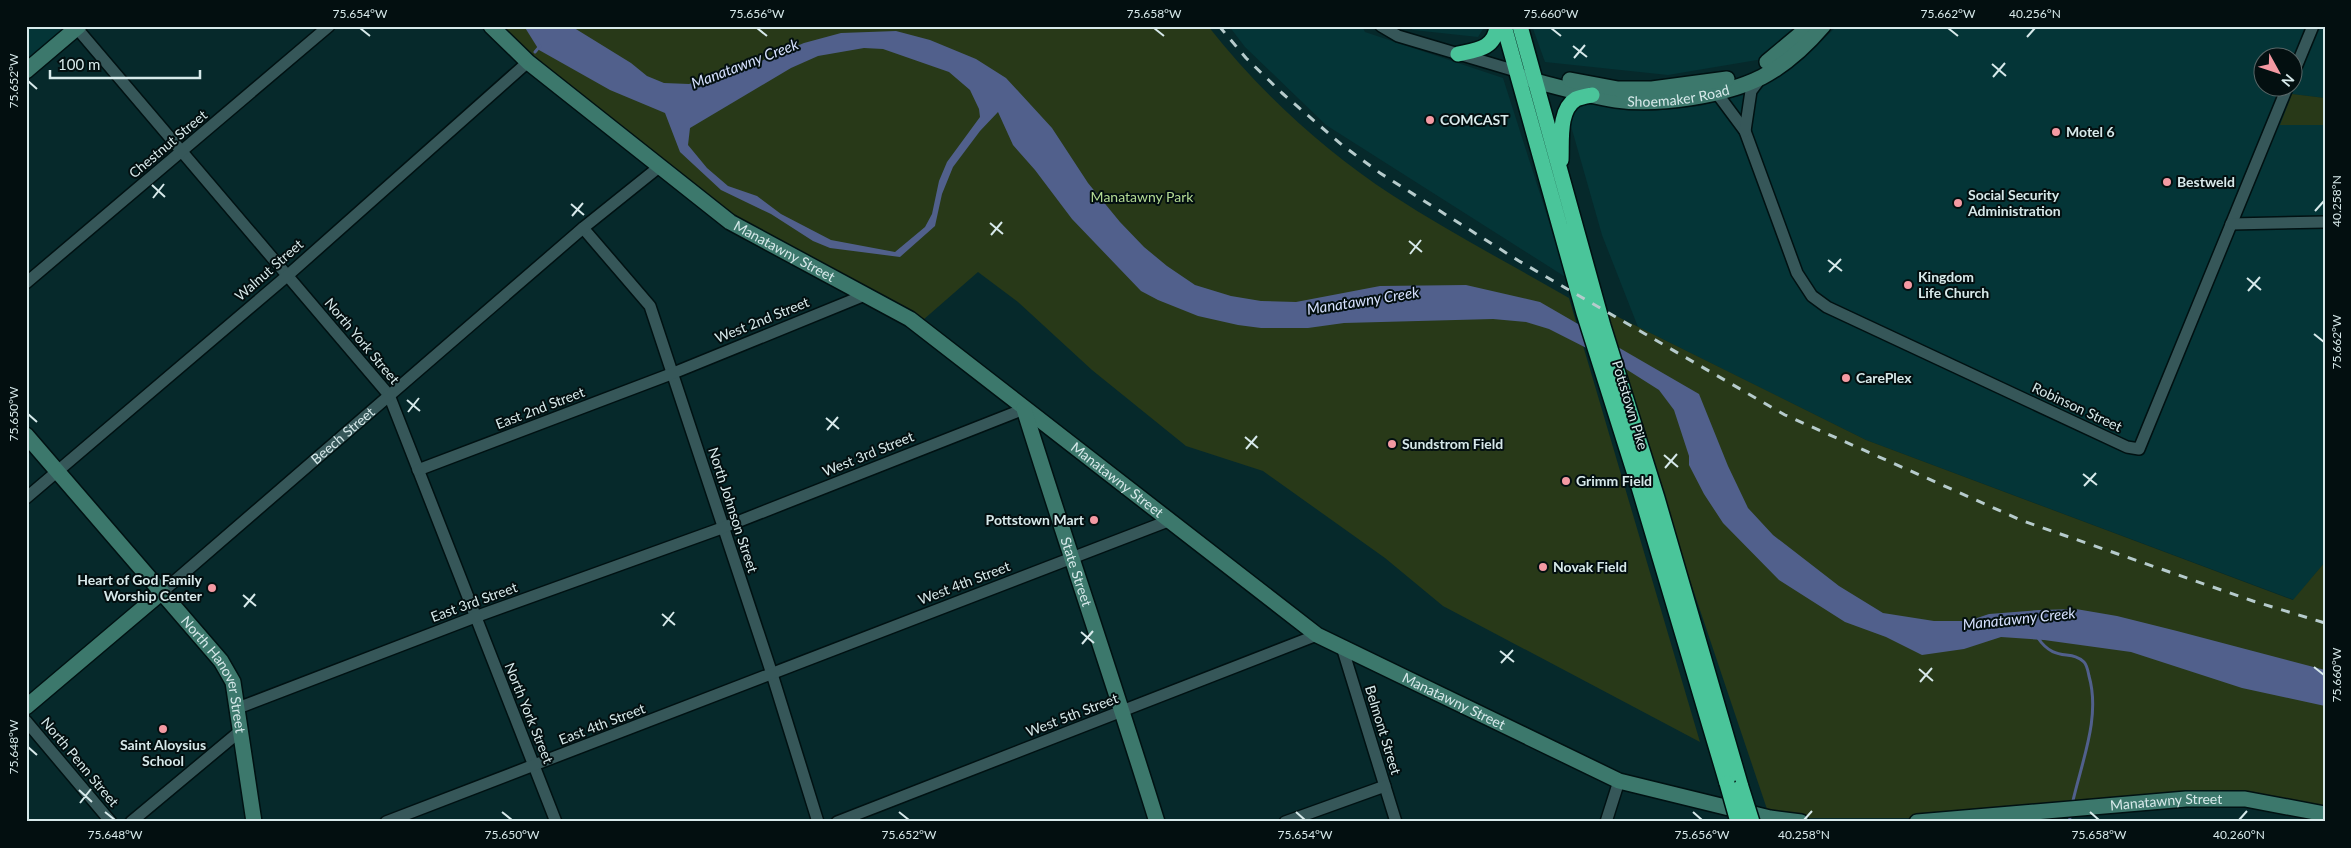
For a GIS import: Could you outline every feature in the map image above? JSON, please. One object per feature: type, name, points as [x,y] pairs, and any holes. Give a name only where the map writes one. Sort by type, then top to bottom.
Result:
[{"type":"highway","points":[[1458,54],[1479,50],[1488,46],[1494,39],[1497,26]]},
{"type":"highway","name":"Pottstown Pike","points":[[1504,26],[1584,313],[1734,785],[1752,822]]},
{"type":"highway","name":"Pottstown Pike","points":[[1520,26],[1603,326],[1657,498],[1734,785],[1738,822]]},
{"type":"highway","points":[[1560,171],[1564,117],[1569,106],[1577,99],[1592,95]]},
{"type":"street","name":"Chestnut Street","points":[[26,283],[329,26]]},
{"type":"street","name":"Manatawny Street","points":[[491,26],[528,62],[730,222],[910,319],[1317,635],[1619,781],[1770,818],[1801,822]]},
{"type":"street","name":"Shoemaker Road","points":[[1381,26],[1398,36],[1592,95],[1618,100],[1649,101],[1681,98],[1716,87],[1761,77],[1790,58],[1823,26]]},
{"type":"street","name":"Shoemaker Road","points":[[1534,78],[1618,89],[1716,87],[1768,62],[1810,26]]},
{"type":"street","points":[[2304,48],[2313,26]]},
{"type":"street","name":"North York Street","points":[[76,27],[388,395],[556,822]]},
{"type":"street","points":[[26,71],[76,27]]},
{"type":"street","name":"Walnut Street","points":[[26,498],[287,276],[528,62]]},
{"type":"street","name":"Robinson Street","points":[[1746,131],[1751,91],[1761,77]]},
{"type":"street","name":"Robinson Street","points":[[1716,87],[1746,131],[1797,273],[1812,296],[1828,307],[2126,447],[2139,449],[2283,98]]},
{"type":"street","name":"Beech Street","points":[[26,707],[583,228],[659,167]]},
{"type":"street","points":[[2231,224],[2325,222]]},
{"type":"street","name":"North Johnson Street","points":[[583,228],[650,306],[722,528],[772,674],[818,822]]},
{"type":"street","name":"West 2nd Street","points":[[672,374],[865,295]]},
{"type":"street","name":"East 2nd Street","points":[[418,470],[672,374]]},
{"type":"street","name":"West 3rd Street","points":[[722,528],[1024,408]]},
{"type":"street","name":"State Street","points":[[1024,408],[1071,558],[1123,711],[1156,822]]},
{"type":"street","name":"North Hanover Street","points":[[26,435],[221,661],[233,682],[254,822]]},
{"type":"street","name":"West 4th Street","points":[[772,674],[1168,521]]},
{"type":"street","name":"East 3rd Street","points":[[238,708],[475,617],[722,528]]},
{"type":"street","name":"West 5th Street","points":[[837,822],[1317,635]]},
{"type":"street","name":"Belmont Street","points":[[1342,647],[1396,822]]},
{"type":"street","name":"East 4th Street","points":[[386,822],[772,674]]},
{"type":"street","name":"North Penn Street","points":[[26,721],[111,822]]},
{"type":"street","points":[[131,822],[239,732]]},
{"type":"street","points":[[1606,822],[1619,781]]},
{"type":"street","points":[[1285,822],[1384,786]]},
{"type":"street","name":"Manatawny Street","points":[[1917,822],[1983,820],[2072,809],[2186,799],[2245,799],[2325,814]]},
{"type":"shaded area","points":[[26,26],[78,26],[26,71]]},
{"type":"shaded area","points":[[1229,26],[1362,26],[1365,32],[1503,78],[1567,278],[1326,125],[1245,47]]},
{"type":"shaded area","points":[[1406,26],[1485,26],[1478,37],[1413,30]]},
{"type":"shaded area","points":[[1532,26],[1799,26],[1763,59],[1668,75],[1545,62]]},
{"type":"shaded area","points":[[1837,26],[2325,26],[2325,98],[2304,95],[2304,48],[2254,48],[2254,98],[2290,98],[2280,125],[2325,125],[2325,562],[2294,600],[1866,440],[1638,327],[1602,235],[1571,126],[1573,113],[1577,107],[1589,104],[1651,111],[1700,106],[1744,95],[1782,74],[1805,57]]},
{"type":"green space","name":"Manatawny Park","points":[[499,26],[1208,26],[1270,96],[1341,159],[1414,209],[1569,298],[1700,742],[1443,606],[1385,558],[1263,471],[1186,446],[1092,370],[1018,302],[978,272],[923,320],[748,226],[711,200],[532,56]]},
{"type":"green space","points":[[2304,95],[2325,98],[2325,125],[2280,125],[2290,98],[2304,98]]},
{"type":"green space","points":[[1598,307],[1866,440],[2293,600],[2325,562],[2325,814],[2186,799],[1983,818],[1770,818]]},
{"type":"water","name":"Manatawny Creek","points":[[524,26],[571,26],[631,63],[647,76],[664,83],[689,84],[725,76],[804,43],[841,33],[896,31],[930,40],[976,59],[1006,78],[1052,128],[1088,183],[1120,222],[1144,247],[1195,285],[1231,296],[1261,301],[1296,302],[1380,286],[1466,285],[1540,302],[1699,394],[1728,466],[1748,508],[1773,535],[1839,586],[1883,613],[1934,621],[1968,621],[1989,614],[2039,610],[2076,609],[2117,616],[2325,670],[2325,706],[2242,688],[2131,652],[2044,640],[2001,637],[1964,649],[1922,655],[1886,637],[1845,622],[1779,580],[1723,523],[1704,494],[1689,465],[1689,456],[1674,410],[1659,390],[1618,364],[1549,329],[1526,322],[1493,319],[1344,323],[1308,328],[1261,328],[1198,316],[1158,300],[1141,291],[1072,219],[1035,170],[1013,145],[998,112],[980,131],[953,167],[942,194],[935,226],[900,257],[830,248],[813,241],[771,214],[721,190],[680,152],[665,113],[610,90],[539,50]],"holes":[[[864,48],[883,49],[949,72],[970,90],[979,109],[980,117],[947,162],[939,181],[932,214],[925,227],[895,252],[831,240],[781,214],[757,196],[728,186],[707,168],[688,145],[690,128],[791,68],[818,56]]]},
{"type":"waterway","points":[[535,52],[540,46]]},
{"type":"waterway","points":[[2038,638],[2044,646],[2057,653],[2079,658],[2085,663],[2089,674],[2093,708],[2091,724],[2072,805]]},
{"type":"waterway","points":[[2069,822],[2071,813]]},
{"type":"railway","points":[[1219,26],[1246,58],[1282,93],[1342,145],[1380,173],[1519,261],[1785,415],[2023,521],[2253,601],[2325,623]]},
{"type":"place","name":"COMCAST","points":[[1430,120]]},
{"type":"place","name":"Motel 6","points":[[2056,132]]},
{"type":"place","name":"Bestweld","points":[[2167,182]]},
{"type":"place","name":"Social Security Administration","points":[[1958,203]]},
{"type":"place","name":"Kingdom Life Church","points":[[1908,285]]},
{"type":"place","name":"CarePlex","points":[[1846,378]]},
{"type":"place","name":"Sundstrom Field","points":[[1392,444]]},
{"type":"place","name":"Grimm Field","points":[[1566,481]]},
{"type":"place","name":"Pottstown Mart","points":[[1094,520]]},
{"type":"place","name":"Novak Field","points":[[1543,567]]},
{"type":"place","name":"Heart of God Family Worship Center","points":[[212,588]]},
{"type":"place","name":"Saint Aloysius School","points":[[163,729]]}]
